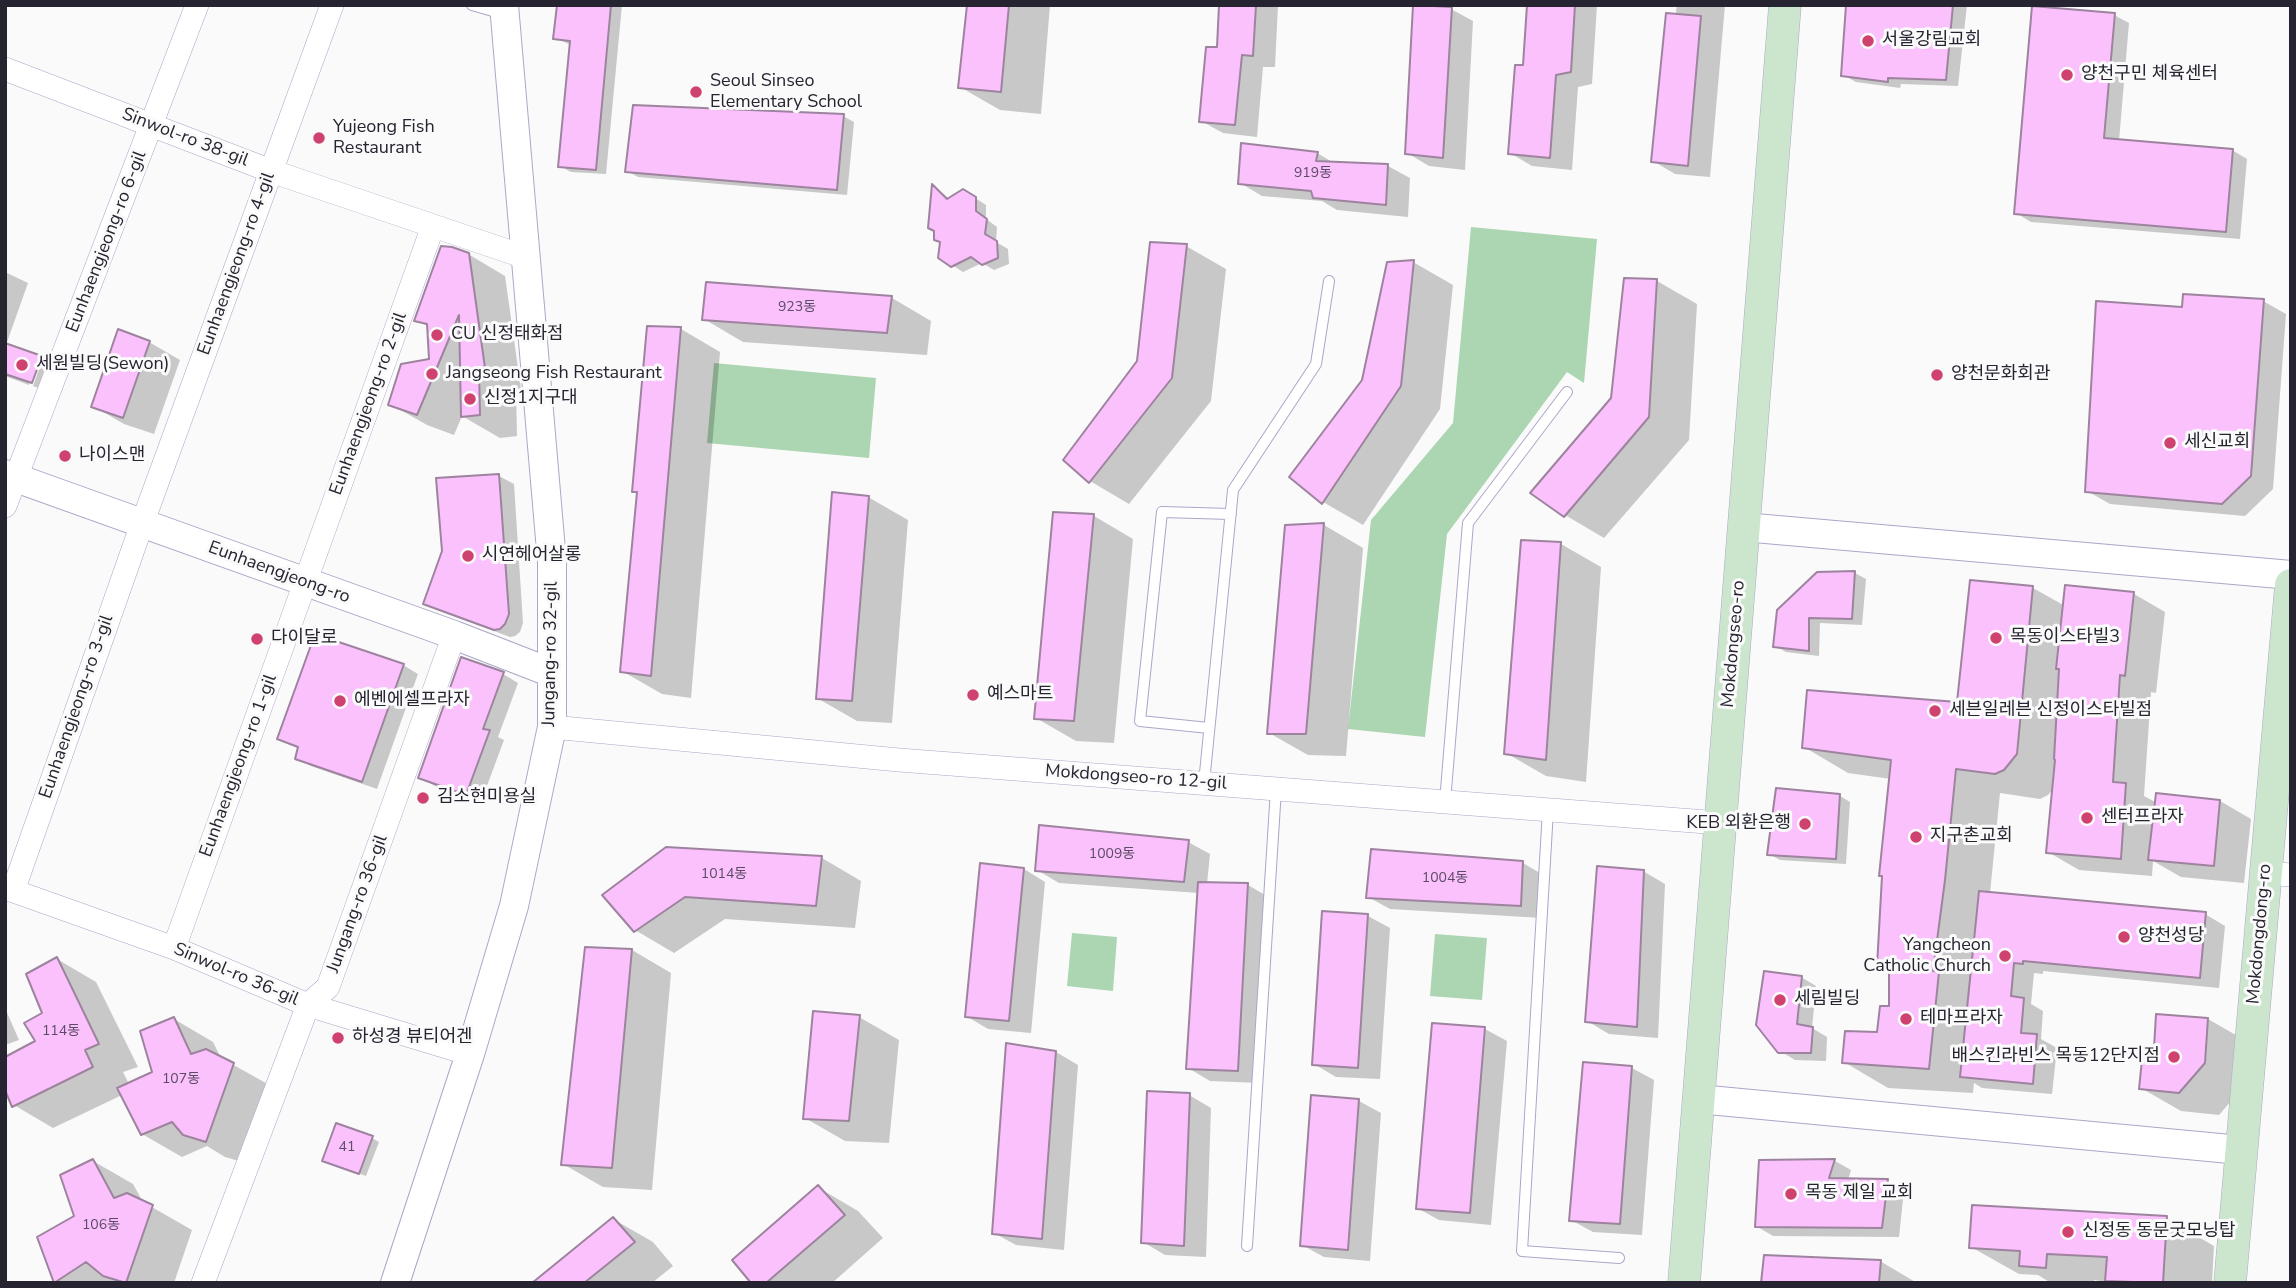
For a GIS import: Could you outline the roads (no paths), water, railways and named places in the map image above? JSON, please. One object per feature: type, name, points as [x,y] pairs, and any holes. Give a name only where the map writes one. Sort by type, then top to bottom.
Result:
[{"type":"main road","name":"Mokdongseo-ro","points":[[1684,1283],[1785,5]]},
{"type":"main road","name":"Mokdongdong-ro","points":[[2230,1283],[2241,1150],[2278,874],[2291,585]]},
{"type":"street","name":"Eunhaengjeong-ro 6-gil","points":[[5,506],[10,476],[152,125],[197,5]]},
{"type":"street","name":"Eunhaengjeong-ro 4-gil","points":[[142,524],[332,5]]},
{"type":"street","name":"Jungang-ro 32-gil","points":[[395,1283],[470,1054],[514,906],[552,727],[552,562],[504,10]]},
{"type":"street","name":"Sinwol-ro 38-gil","points":[[5,69],[271,171],[525,257]]},
{"type":"street","name":"Eunhaengjeong-ro 2-gil","points":[[304,583],[433,226]]},
{"type":"street","name":"Eunhaengjeong-ro","points":[[10,476],[454,635],[552,673]]},
{"type":"street","name":"Eunhaengjeong-ro 3-gil","points":[[9,889],[142,524]]},
{"type":"street","points":[[1743,527],[2291,575]]},
{"type":"street","name":"Eunhaengjeong-ro 1-gil","points":[[174,948],[304,583]]},
{"type":"street","name":"Jungang-ro 36-gil","points":[[203,1283],[308,1005],[328,987],[454,635]]},
{"type":"street","name":"Mokdongseo-ro 12-gil","points":[[552,727],[899,760],[1720,823]]},
{"type":"street","name":"Sinwol-ro 36-gil","points":[[9,889],[174,948],[308,1005],[470,1054]]},
{"type":"street","points":[[1698,1099],[2241,1150]]},
{"type":"lane","points":[[472,5],[504,10]]},
{"type":"lane","points":[[1204,783],[1233,490],[1315,363],[1329,281]]},
{"type":"lane","points":[[1445,802],[1468,523],[1567,392]]},
{"type":"lane","points":[[1209,729],[1140,721],[1162,512],[1231,514]]},
{"type":"lane","points":[[1247,1246],[1276,789]]},
{"type":"lane","points":[[1548,810],[1522,1251],[1619,1258]]},
{"type":"place","name":"서울강림교회","points":[[1868,41]]},
{"type":"place","name":"양천구민 체육센터","points":[[2067,75]]},
{"type":"place","name":"Seoul Sinseo Elementary School","points":[[696,92]]},
{"type":"place","name":"Yujeong Fish Restaurant","points":[[319,138]]},
{"type":"place","name":"CU 신정태화점","points":[[437,335]]},
{"type":"place","name":"세원빌딩(Sewon)","points":[[22,365]]},
{"type":"place","name":"Jangseong Fish Restaurant","points":[[432,374]]},
{"type":"place","name":"양천문화회관","points":[[1937,375]]},
{"type":"place","name":"신정1지구대","points":[[470,399]]},
{"type":"place","name":"세신교회","points":[[2170,443]]},
{"type":"place","name":"나이스맨","points":[[65,456]]},
{"type":"place","name":"시연헤어살롱","points":[[468,556]]},
{"type":"place","name":"목동이스타빌3","points":[[1996,638]]},
{"type":"place","name":"다이달로","points":[[257,639]]},
{"type":"place","name":"예스마트","points":[[973,695]]},
{"type":"place","name":"에벤에셀프라자","points":[[340,701]]},
{"type":"place","name":"세븐일레븐 신정이스타빌점","points":[[1935,711]]},
{"type":"place","name":"김소현미용실","points":[[423,798]]},
{"type":"place","name":"센터프라자","points":[[2087,818]]},
{"type":"place","name":"KEB 외환은행","points":[[1805,824]]},
{"type":"place","name":"지구촌교회","points":[[1916,837]]},
{"type":"place","name":"양천성당","points":[[2124,937]]},
{"type":"place","name":"Yangcheon Catholic Church","points":[[2005,956]]},
{"type":"place","name":"세림빌딩","points":[[1780,1000]]},
{"type":"place","name":"테마프라자","points":[[1906,1019]]},
{"type":"place","name":"하성경 뷰티어겐","points":[[338,1038]]},
{"type":"place","name":"배스킨라빈스 목동12단지점","points":[[2174,1057]]},
{"type":"place","name":"목동 제일 교회","points":[[1791,1194]]},
{"type":"place","name":"신정동 동문굿모닝탑","points":[[2068,1232]]}]
